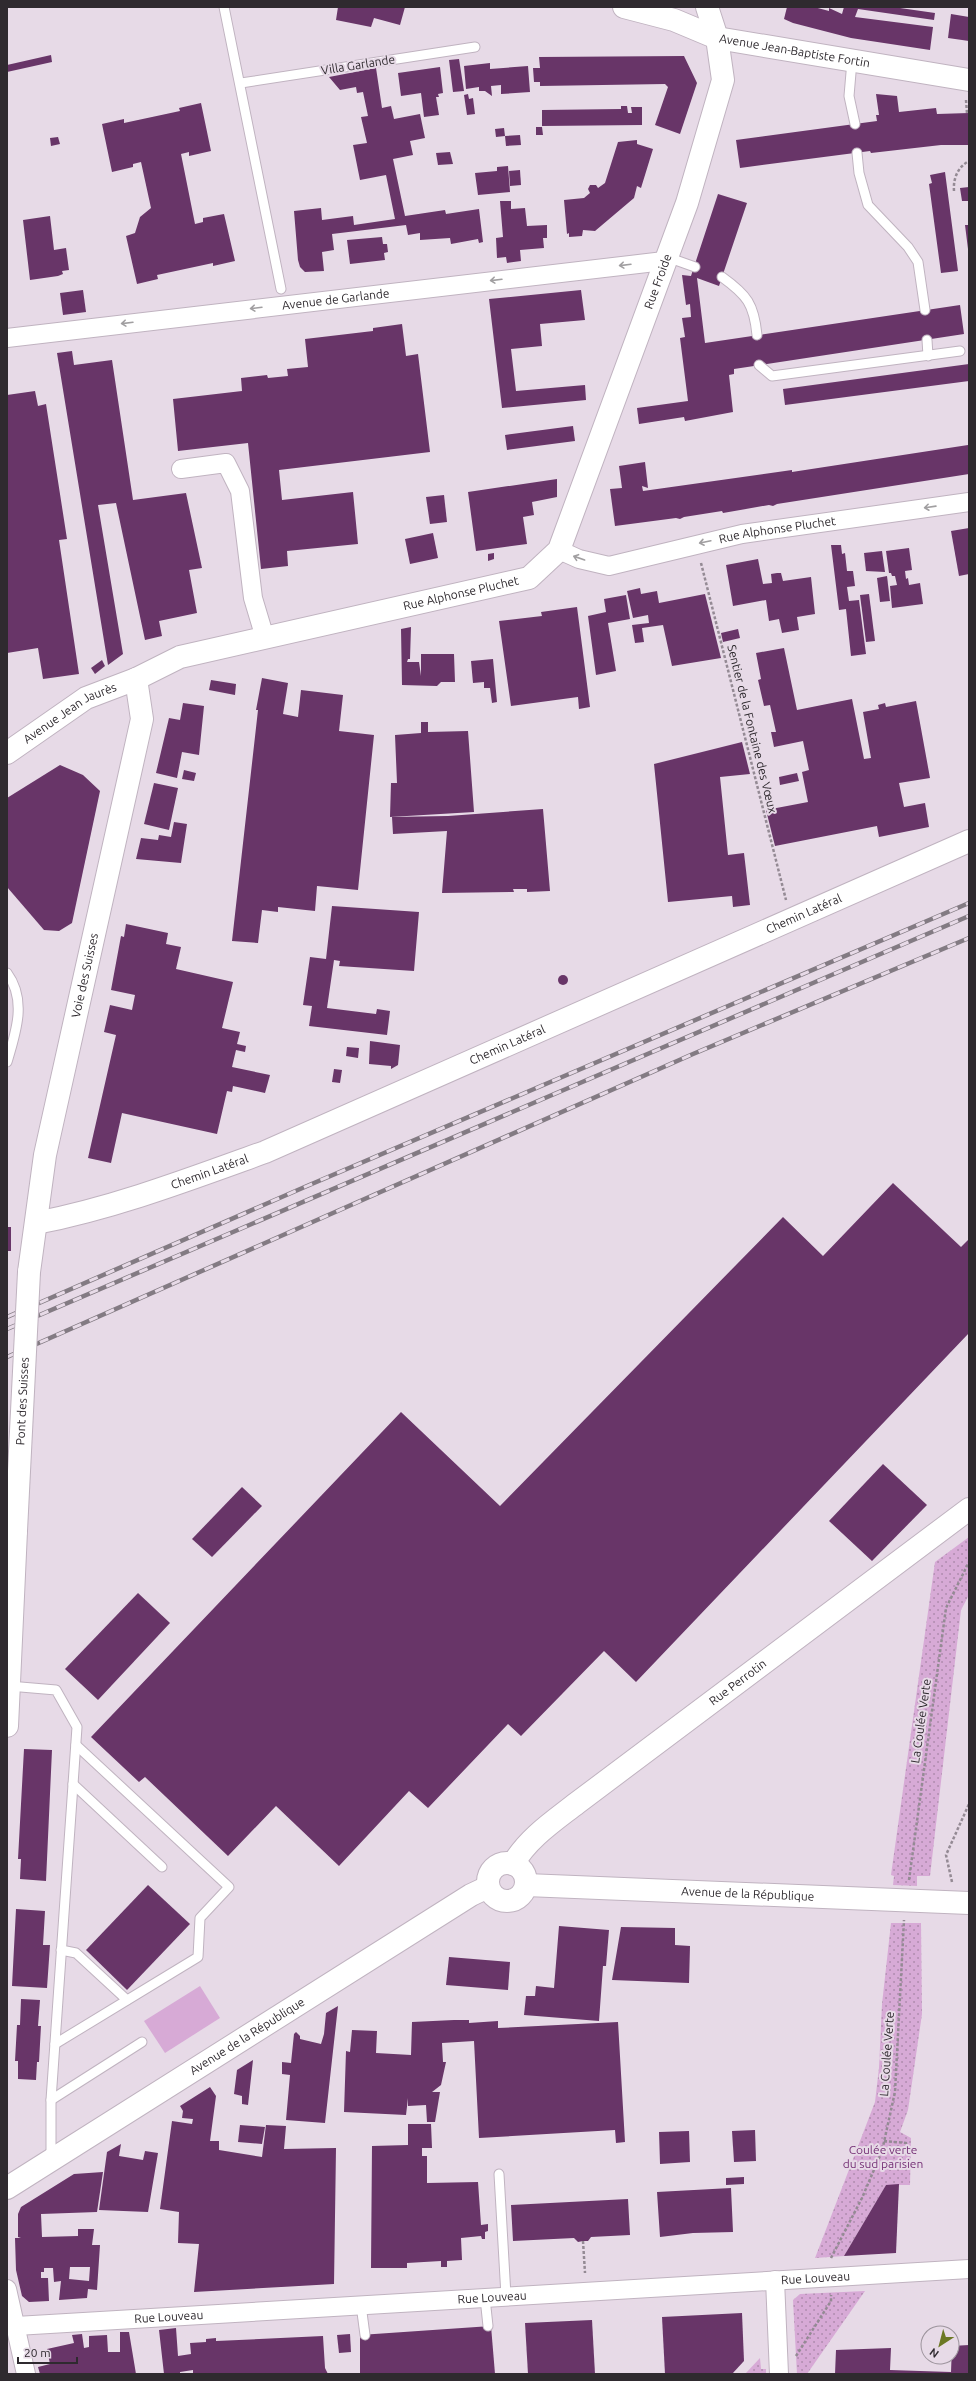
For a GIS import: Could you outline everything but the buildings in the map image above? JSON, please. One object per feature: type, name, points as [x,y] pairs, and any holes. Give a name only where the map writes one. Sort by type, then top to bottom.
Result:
[{"type":"street","name":"Avenue Jean-Baptiste Fortin","points":[[624,7],[674,20],[717,38],[969,80]]},
{"type":"street","name":"Rue Froide","points":[[559,550],[665,259],[687,203],[723,80],[717,38],[708,7]]},
{"type":"street","name":"Avenue de Garlande","points":[[7,338],[665,259]]},
{"type":"street","points":[[181,468],[226,463],[240,491],[253,598],[265,638]]},
{"type":"street","name":"Rue Alphonse Pluchet","points":[[136,679],[180,658],[529,578],[559,550],[579,559],[609,566],[742,534],[969,502]]},
{"type":"street","name":"Avenue Jean Jaurès","points":[[7,753],[86,698],[136,679]]},
{"type":"street","name":"Voie des Suisses","points":[[29,1272],[45,1155],[142,719],[136,679]]},
{"type":"street","name":"Chemin Latéral","points":[[36,1223],[64,1218],[159,1190],[265,1152],[969,841]]},
{"type":"street","name":"Pont des Suisses","points":[[7,1726],[29,1272]]},
{"type":"street","name":"Rue Perrotin","points":[[513,1864],[519,1853],[538,1834],[576,1803],[969,1509]]},
{"type":"street","points":[[506,1863],[513,1864],[523,1872],[526,1885],[520,1896],[508,1902],[496,1898],[488,1887],[488,1880],[494,1868],[506,1863]]},
{"type":"street","name":"Avenue de la République","points":[[526,1885],[963,1902]]},
{"type":"street","name":"Avenue de la République","points":[[7,2188],[471,1895],[488,1887]]},
{"type":"street","name":"Rue Louveau","points":[[16,2326],[969,2268]]},
{"type":"street","points":[[775,2280],[779,2372]]},
{"type":"street","points":[[7,2289],[26,2374]]},
{"type":"lane","points":[[224,7],[241,83],[281,289]]},
{"type":"lane","name":"Villa Garlande","points":[[241,83],[475,47]]},
{"type":"lane","points":[[852,61],[850,96],[855,124]]},
{"type":"lane","points":[[857,153],[859,173],[868,205],[908,247],[918,262],[926,310]]},
{"type":"lane","points":[[665,259],[695,267]]},
{"type":"lane","points":[[722,278],[747,298],[755,314],[757,335]]},
{"type":"lane","points":[[926,340],[928,356]]},
{"type":"lane","points":[[759,365],[765,372],[772,376],[960,352]]},
{"type":"lane","points":[[7,973],[16,984],[19,1024],[7,1062]]},
{"type":"lane","points":[[9,1686],[56,1690],[77,1727],[51,2100],[51,2160]]},
{"type":"lane","points":[[55,2044],[198,1957],[200,1918],[229,1887],[76,1745]]},
{"type":"lane","points":[[73,1784],[162,1867]]},
{"type":"lane","points":[[61,1950],[76,1953],[127,2000]]},
{"type":"lane","points":[[51,2100],[142,2042]]},
{"type":"lane","points":[[499,2174],[506,2296]]},
{"type":"lane","points":[[485,2298],[488,2326]]},
{"type":"lane","points":[[361,2305],[365,2335]]},
{"type":"path","points":[[954,191],[954,183],[957,172],[969,161]]},
{"type":"path","name":"Sentier de la Fontaine des Vœux","points":[[696,544],[791,920]]},
{"type":"path","name":"La Coulée Verte","points":[[908,1887],[946,1608],[969,1562]]},
{"type":"path","points":[[963,1902],[946,1855],[969,1804]]},
{"type":"path","name":"La Coulée Verte","points":[[779,2372],[799,2354],[831,2301],[831,2257],[862,2198],[884,2141],[895,2092],[904,1919]]},
{"type":"path","points":[[884,2141],[906,2143],[906,2148]]},
{"type":"path","points":[[583,2241],[584,2266]]},
{"type":"green space","points":[[969,1537],[969,1595],[961,1610],[930,1876],[917,1876],[917,1886],[893,1885],[894,1876],[891,1875],[935,1562]]},
{"type":"green space","name":"Coulée verte du sud parisien","points":[[891,1923],[921,1923],[922,2014],[908,2110],[900,2132],[911,2138],[910,2185],[886,2185],[844,2256],[815,2258],[875,2102],[879,2068],[882,2004]]},
{"type":"green space","points":[[200,1986],[220,2018],[165,2053],[144,2021]]},
{"type":"green space","points":[[865,2291],[807,2374],[797,2374],[793,2300],[800,2294]]},
{"type":"green space","points":[[760,2358],[761,2369],[766,2369],[766,2374],[745,2374]]},
{"type":"railway","points":[[7,1317],[307,1186],[969,903]]},
{"type":"railway","points":[[7,1329],[969,916]]},
{"type":"railway","points":[[7,1357],[693,1054],[969,938]]}]
